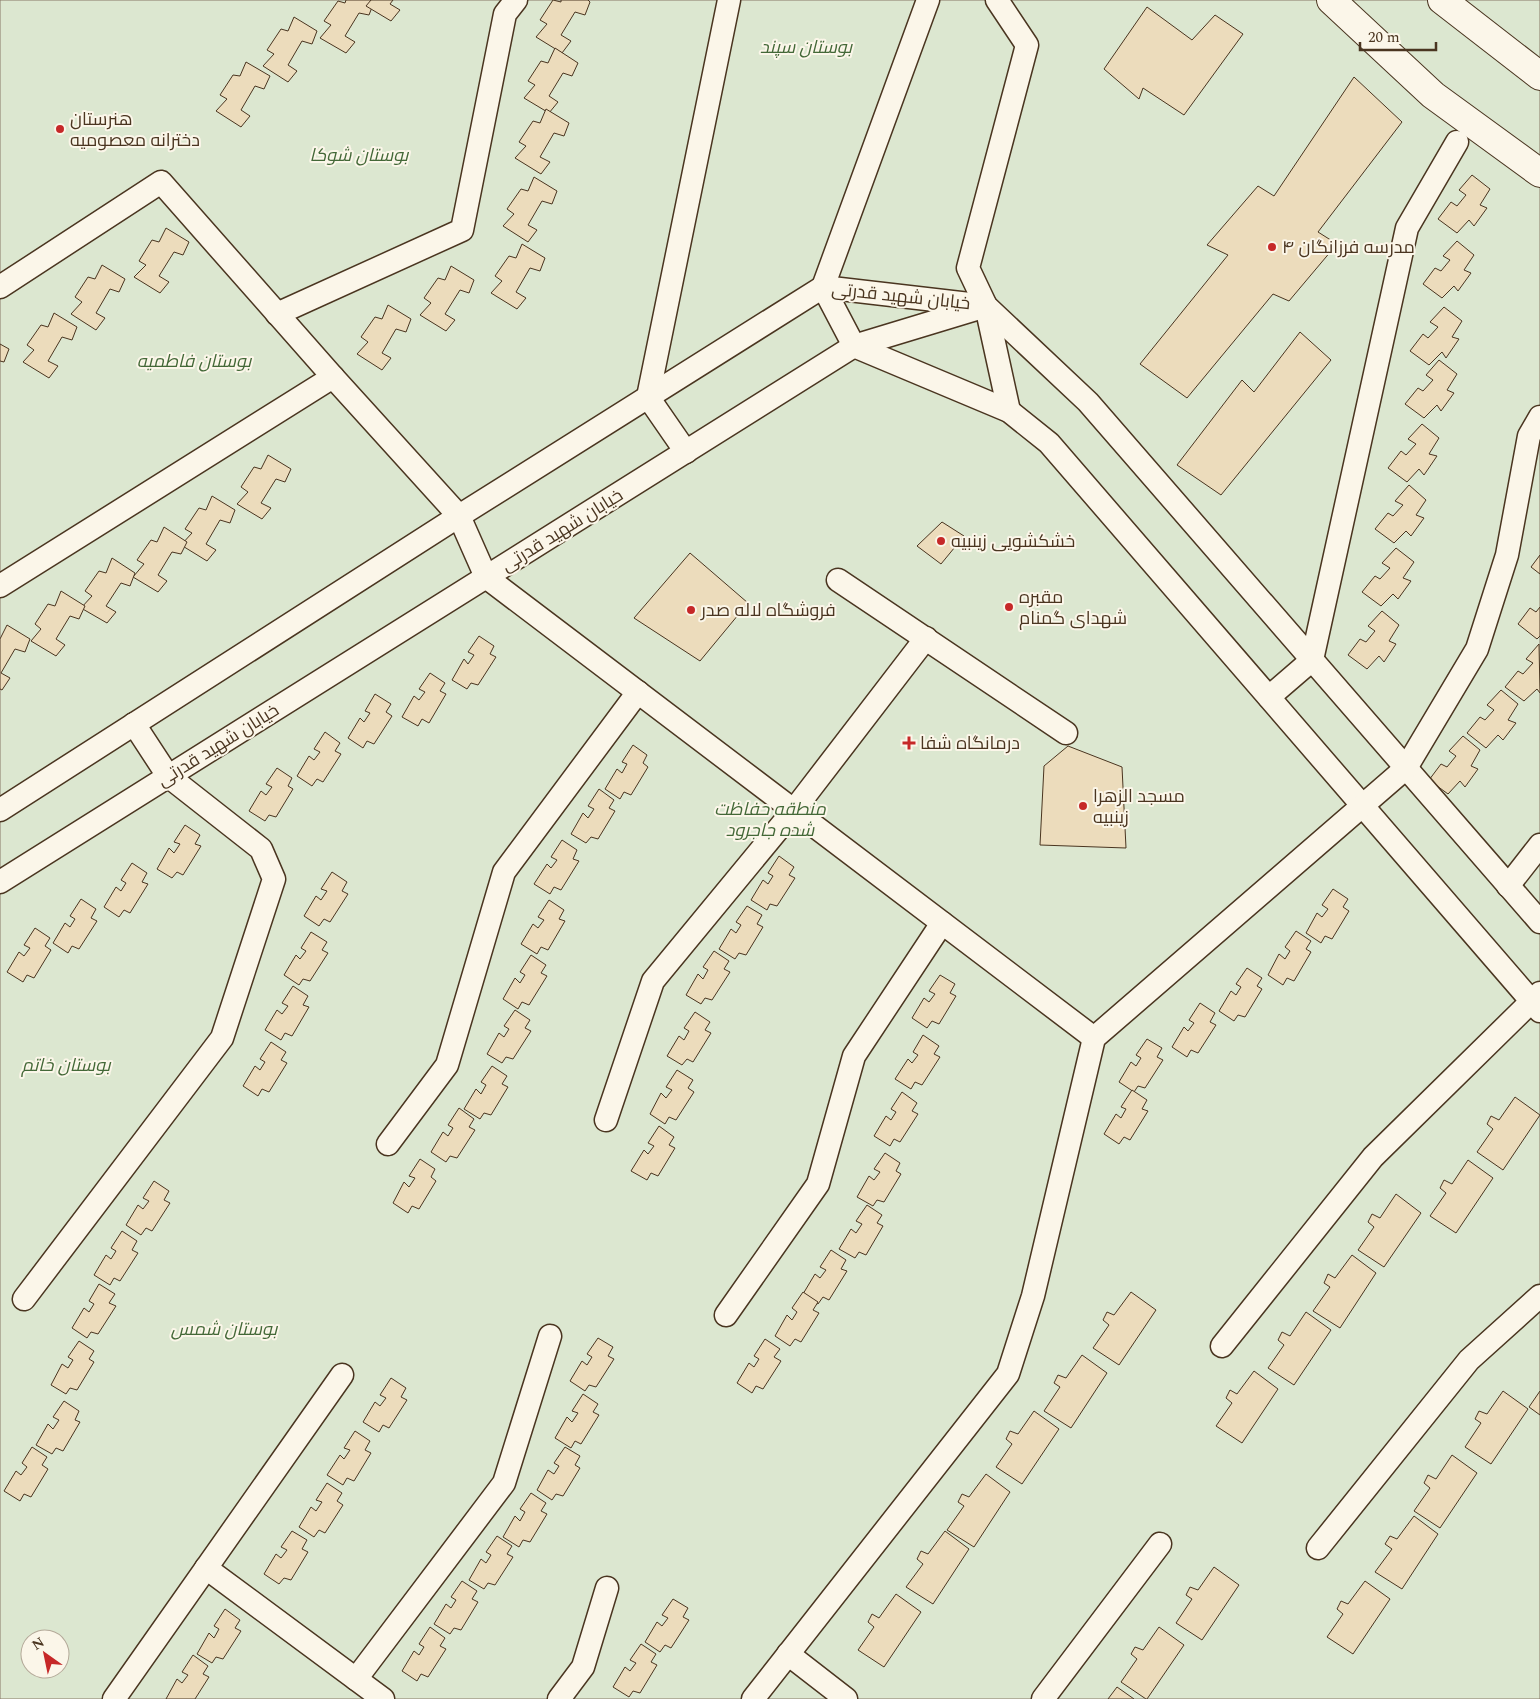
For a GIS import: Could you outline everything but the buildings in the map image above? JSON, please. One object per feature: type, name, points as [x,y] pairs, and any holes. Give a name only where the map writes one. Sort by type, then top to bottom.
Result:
[{"type":"highway","points":[[1331,0],[1434,94],[1540,173]]},
{"type":"highway","points":[[1442,0],[1540,76]]},
{"type":"street","points":[[277,314],[462,230],[505,14],[516,0]]},
{"type":"street","points":[[686,452],[648,397],[730,0]]},
{"type":"street","points":[[928,0],[824,287],[854,346],[1009,411],[1049,443],[1363,805],[1537,1001],[1372,1157],[1222,1346]]},
{"type":"street","points":[[997,0],[1027,45],[968,268],[986,306],[1009,411]]},
{"type":"street","points":[[1269,697],[1312,660],[1407,228],[1457,142]]},
{"type":"street","points":[[0,287],[161,182],[459,516],[486,577],[1094,1038]]},
{"type":"street","name":"خیابان شهید قدرتی","points":[[0,810],[459,516],[824,287],[986,306]]},
{"type":"street","points":[[986,306],[1088,402],[1540,922]]},
{"type":"street","name":"خیابان شهید قدرتی","points":[[0,882],[854,346],[986,306]]},
{"type":"street","points":[[0,586],[333,377]]},
{"type":"street","points":[[753,1699],[1008,1374],[1033,1296],[1094,1038],[1406,768],[1477,648],[1507,555],[1529,436],[1540,416]]},
{"type":"street","points":[[838,580],[1066,733]]},
{"type":"street","points":[[606,1120],[653,981],[794,810],[926,638]]},
{"type":"street","points":[[388,1144],[447,1065],[504,872],[638,692]]},
{"type":"street","points":[[24,1300],[222,1038],[274,879],[261,849],[168,776],[134,724]]},
{"type":"street","points":[[1508,886],[1540,845]]},
{"type":"street","points":[[726,1315],[818,1184],[854,1056],[942,923]]},
{"type":"street","points":[[1318,1548],[1470,1360],[1540,1296]]},
{"type":"street","points":[[356,1679],[504,1483],[550,1336]]},
{"type":"street","points":[[114,1699],[342,1375]]},
{"type":"street","points":[[1044,1699],[1160,1544]]},
{"type":"street","points":[[206,1568],[384,1699]]},
{"type":"street","points":[[559,1699],[583,1667],[608,1588]]},
{"type":"street","points":[[788,1654],[846,1699]]},
{"type":"green space","name":"منطقه حفاظت شده جاجرود","points":[[0,0],[1540,0],[1540,1699],[0,1699]]},
{"type":"place","name":"هنرستان دخترانه معصومیه","points":[[60,129]]},
{"type":"place","name":"مدرسه فرزانگان ۴","points":[[1272,247]]},
{"type":"place","name":"خشکشویی زینبیه","points":[[941,541]]},
{"type":"place","name":"مقبره شهدای گمنام","points":[[1009,607]]},
{"type":"place","name":"فروشگاه لاله صدر","points":[[691,610]]},
{"type":"place","name":"درمانگاه شفا","points":[[909,743]]},
{"type":"place","name":"مسجد الزهرا زینبیه","points":[[1083,806]]},
{"type":"park label","name":"بوستان سپند","points":[[806,47]]},
{"type":"park label","name":"بوستان شوکا","points":[[359,155]]},
{"type":"park label","name":"بوستان فاطمیه","points":[[194,361]]},
{"type":"park label","name":"بوستان خاتم","points":[[66,1065]]},
{"type":"park label","name":"بوستان شمس","points":[[224,1329]]}]
